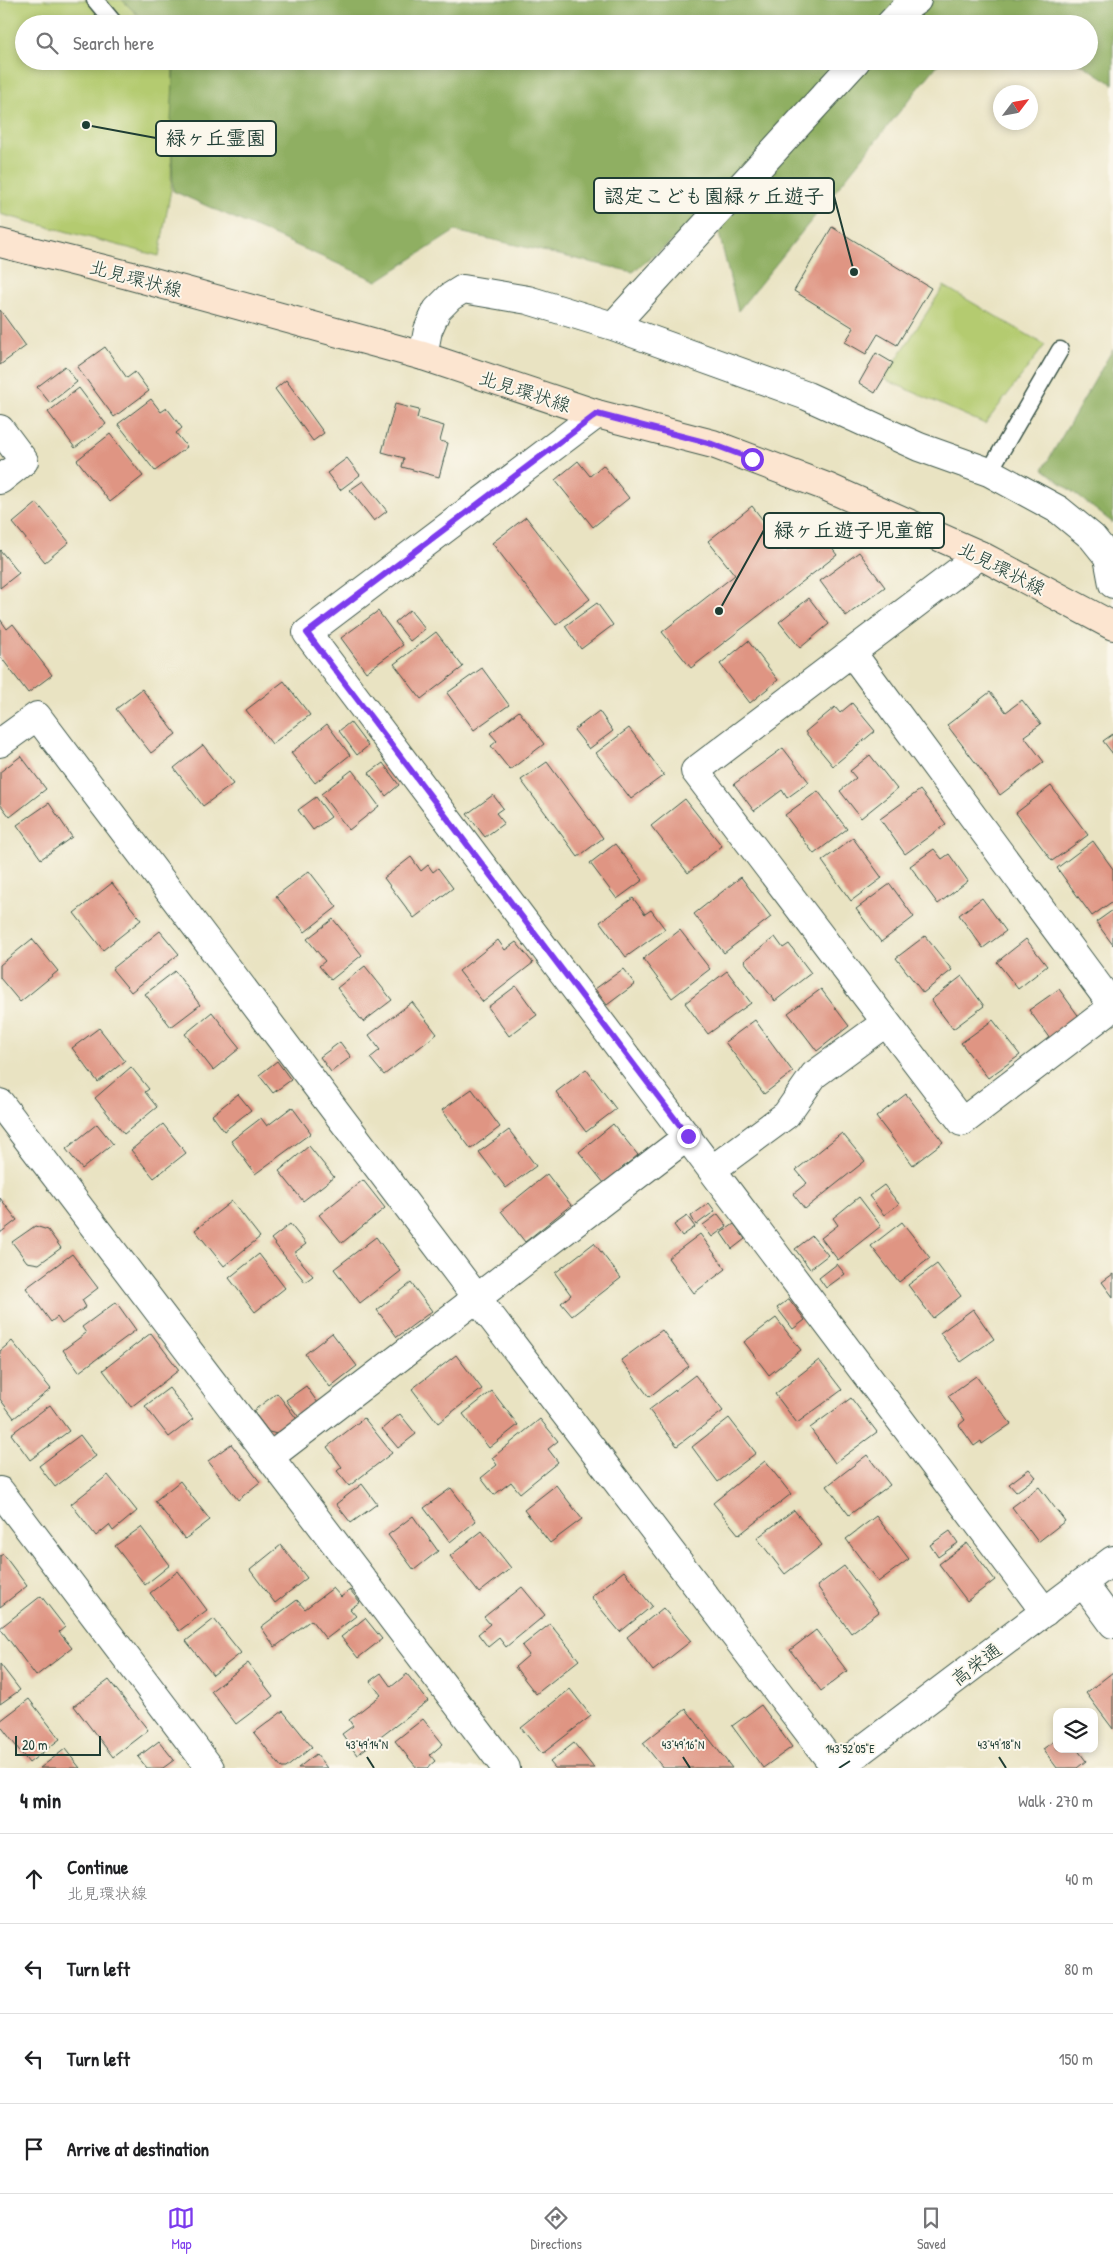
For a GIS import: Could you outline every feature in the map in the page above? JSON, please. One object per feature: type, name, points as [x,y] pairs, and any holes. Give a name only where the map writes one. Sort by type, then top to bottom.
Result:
[{"type":"main road","name":"北見環状線","points":[[0,243],[128,275],[423,356],[597,414],[712,444],[827,487],[980,555],[1109,624]]},
{"type":"street","points":[[898,15],[904,8],[917,0]]},
{"type":"street","points":[[613,326],[848,70]]},
{"type":"street","points":[[423,356],[428,330],[437,310],[450,297],[463,289],[528,300],[613,326],[807,396],[919,446],[989,472],[1059,510],[1092,537],[1108,557],[1113,586],[1109,624]]},
{"type":"street","points":[[597,414],[307,633],[713,1169],[1045,1612]]},
{"type":"street","points":[[0,430],[24,461],[0,480]]},
{"type":"street","points":[[852,652],[1113,1007],[962,1122],[695,771],[852,652],[980,555]]},
{"type":"street","points":[[0,743],[37,716],[476,1297],[837,1768]]},
{"type":"street","points":[[713,1169],[786,1115],[814,1075],[885,1023]]},
{"type":"street","points":[[0,1103],[506,1768]]},
{"type":"street","points":[[270,1456],[688,1136]]},
{"type":"street","points":[[0,1491],[210,1768]]},
{"type":"street","name":"高栄通","points":[[837,1768],[1113,1560]]},
{"type":"street","points":[[1083,1583],[1113,1624]]},
{"type":"lane","points":[[95,0],[108,15]]},
{"type":"lane","points":[[989,472],[1060,350]]},
{"type":"green space","points":[[0,0],[122,0],[138,15],[15,15],[15,70],[173,70],[171,189],[159,256],[0,214]]},
{"type":"green space","points":[[122,0],[1113,0],[1113,84],[1091,70],[1098,70],[1098,15],[138,15]]},
{"type":"green space","points":[[174,70],[933,70],[738,311],[713,209],[633,272],[455,231],[377,281],[173,191],[171,121]]},
{"type":"green space","points":[[944,286],[1045,345],[985,424],[884,379]]},
{"type":"green space","points":[[1113,349],[1113,523],[1043,469]]},
{"type":"building","points":[[832,227],[931,288],[897,345],[878,334],[866,354],[845,342],[854,328],[794,291]]},
{"type":"building","points":[[0,310],[26,346],[0,365]]},
{"type":"building","points":[[105,347],[127,378],[135,372],[149,391],[114,417],[77,367]]},
{"type":"building","points":[[876,353],[893,363],[875,393],[859,383]]},
{"type":"building","points":[[65,366],[77,382],[50,403],[37,387]]},
{"type":"building","points":[[286,380],[324,433],[313,441],[275,389]]},
{"type":"building","points":[[79,388],[106,424],[75,448],[48,412]]},
{"type":"building","points":[[151,399],[161,412],[167,408],[182,428],[176,433],[187,447],[155,471],[118,424]]},
{"type":"building","points":[[395,404],[419,410],[417,418],[444,426],[440,441],[448,443],[439,477],[402,467],[404,458],[382,452]]},
{"type":"building","points":[[110,434],[143,476],[110,502],[77,460]]},
{"type":"building","points":[[347,458],[360,475],[340,490],[327,473]]},
{"type":"building","points":[[578,461],[590,476],[603,465],[629,498],[593,527],[555,480]]},
{"type":"building","points":[[363,481],[387,511],[374,521],[350,490]]},
{"type":"building","points":[[37,503],[69,542],[45,562],[13,523]]},
{"type":"building","points":[[752,506],[786,550],[807,534],[824,538],[837,555],[691,668],[662,632],[735,575],[708,541]]},
{"type":"building","points":[[526,517],[590,599],[556,625],[492,543]]},
{"type":"building","points":[[0,550],[19,573],[0,588]]},
{"type":"building","points":[[859,552],[885,587],[846,616],[820,581]]},
{"type":"building","points":[[809,598],[829,624],[800,648],[779,622]]},
{"type":"building","points":[[597,603],[613,625],[581,649],[565,626]]},
{"type":"building","points":[[410,610],[425,629],[410,641],[395,622]]},
{"type":"building","points":[[378,611],[403,645],[366,672],[341,638]]},
{"type":"building","points":[[0,619],[7,629],[13,624],[52,675],[28,693],[0,656]]},
{"type":"building","points":[[436,632],[463,667],[421,699],[394,664]]},
{"type":"building","points":[[748,641],[778,680],[750,703],[720,664]]},
{"type":"building","points":[[482,668],[509,705],[474,730],[447,693]]},
{"type":"building","points":[[284,681],[310,715],[272,744],[246,710]]},
{"type":"building","points":[[142,689],[176,734],[151,753],[116,709]]},
{"type":"building","points":[[990,692],[1006,712],[1022,700],[1041,724],[1024,736],[1044,762],[1000,795],[947,725]]},
{"type":"building","points":[[852,703],[875,731],[833,766],[805,732],[835,707],[840,713]]},
{"type":"building","points":[[519,711],[544,744],[510,770],[491,746],[497,741],[490,733]]},
{"type":"building","points":[[599,711],[613,731],[589,749],[574,730]]},
{"type":"building","points":[[350,722],[368,746],[357,755],[339,731]]},
{"type":"building","points":[[327,724],[350,755],[315,783],[291,753]]},
{"type":"building","points":[[629,728],[664,775],[631,799],[596,753]]},
{"type":"building","points":[[1113,734],[1113,754],[1103,741]]},
{"type":"building","points":[[203,745],[233,784],[203,806],[174,768]]},
{"type":"building","points":[[783,748],[809,782],[787,798],[782,790],[754,811],[734,784]]},
{"type":"building","points":[[870,755],[897,789],[861,818],[840,791],[856,778],[850,771]]},
{"type":"building","points":[[21,756],[46,789],[10,817],[0,804],[0,772]]},
{"type":"building","points":[[547,762],[603,838],[578,857],[521,780]]},
{"type":"building","points":[[383,763],[399,785],[386,796],[369,773]]},
{"type":"building","points":[[352,770],[379,806],[349,830],[321,794]]},
{"type":"building","points":[[1051,786],[1088,835],[1052,861],[1016,813]]},
{"type":"building","points":[[920,790],[946,824],[905,854],[880,819]]},
{"type":"building","points":[[818,791],[847,829],[814,854],[785,815]]},
{"type":"building","points":[[493,795],[503,808],[496,813],[504,823],[485,837],[467,814]]},
{"type":"building","points":[[316,797],[331,817],[313,830],[298,810]]},
{"type":"building","points":[[685,799],[722,846],[688,873],[651,826]]},
{"type":"building","points":[[49,803],[72,837],[41,859],[17,825]]},
{"type":"building","points":[[853,838],[882,878],[851,901],[822,861]]},
{"type":"building","points":[[1093,841],[1113,869],[1113,901],[1092,916],[1057,868]]},
{"type":"building","points":[[615,844],[643,880],[617,899],[590,863]]},
{"type":"building","points":[[934,849],[942,859],[949,854],[968,881],[938,904],[910,866]]},
{"type":"building","points":[[411,857],[421,871],[428,865],[433,872],[438,868],[453,888],[414,918],[384,878]]},
{"type":"building","points":[[309,871],[337,907],[305,932],[276,896]]},
{"type":"building","points":[[741,877],[771,917],[724,953],[694,914]]},
{"type":"building","points":[[112,883],[141,920],[103,950],[74,913]]},
{"type":"building","points":[[890,884],[914,917],[881,942],[856,909]]},
{"type":"building","points":[[633,898],[645,914],[651,910],[665,929],[626,957],[600,922]]},
{"type":"building","points":[[982,898],[1006,931],[983,948],[959,915]]},
{"type":"building","points":[[1113,910],[1113,945],[1096,922]]},
{"type":"building","points":[[333,919],[362,955],[331,980],[319,966],[325,961],[307,939]]},
{"type":"building","points":[[680,930],[710,969],[672,998],[643,959]]},
{"type":"building","points":[[160,931],[179,954],[131,992],[112,969]]},
{"type":"building","points":[[925,936],[952,970],[923,993],[896,958]]},
{"type":"building","points":[[775,937],[783,948],[789,944],[811,973],[775,1001],[744,961]]},
{"type":"building","points":[[32,939],[58,971],[20,1002],[0,978],[0,965]]},
{"type":"building","points":[[1026,939],[1047,966],[1018,989],[997,962]]},
{"type":"building","points":[[498,940],[505,950],[516,942],[533,963],[483,1002],[459,971]]},
{"type":"building","points":[[365,966],[392,1000],[363,1022],[337,988]]},
{"type":"building","points":[[623,969],[635,984],[607,1005],[595,989]]},
{"type":"building","points":[[175,971],[200,1005],[171,1027],[145,994]]},
{"type":"building","points":[[727,971],[751,1003],[708,1034],[685,1003]]},
{"type":"building","points":[[962,976],[984,1006],[953,1029],[931,1000]]},
{"type":"building","points":[[516,986],[537,1015],[509,1036],[488,1007]]},
{"type":"building","points":[[821,989],[849,1026],[817,1051],[788,1013]]},
{"type":"building","points":[[1059,989],[1080,1018],[1050,1039],[1029,1010]]},
{"type":"building","points":[[412,1002],[437,1034],[384,1075],[370,1058],[380,1050],[369,1035]]},
{"type":"building","points":[[212,1012],[240,1048],[213,1070],[185,1034]]},
{"type":"building","points":[[755,1020],[793,1072],[764,1094],[725,1042]]},
{"type":"building","points":[[993,1020],[1020,1055],[988,1078],[961,1043]]},
{"type":"building","points":[[99,1028],[125,1061],[98,1082],[72,1048]]},
{"type":"building","points":[[340,1042],[351,1057],[331,1072],[320,1057]]},
{"type":"building","points":[[277,1061],[291,1080],[273,1093],[259,1075]]},
{"type":"building","points":[[131,1067],[149,1089],[145,1092],[157,1107],[124,1134],[95,1098]]},
{"type":"building","points":[[586,1069],[616,1109],[586,1132],[556,1092]]},
{"type":"building","points":[[472,1089],[500,1127],[471,1149],[442,1110]]},
{"type":"building","points":[[238,1094],[251,1110],[224,1131],[212,1115]]},
{"type":"building","points":[[906,1094],[943,1142],[913,1165],[876,1117]]},
{"type":"building","points":[[292,1107],[311,1133],[255,1174],[231,1141],[261,1118],[267,1126]]},
{"type":"building","points":[[97,1124],[113,1144],[82,1169],[66,1149]]},
{"type":"building","points":[[163,1124],[186,1153],[154,1178],[131,1150]]},
{"type":"building","points":[[613,1124],[638,1155],[604,1183],[579,1152]]},
{"type":"building","points":[[509,1130],[536,1166],[506,1188],[479,1152]]},
{"type":"building","points":[[842,1133],[865,1161],[805,1209],[793,1194],[807,1183],[796,1170]]},
{"type":"building","points":[[309,1146],[334,1177],[303,1201],[279,1171]]},
{"type":"building","points":[[547,1174],[571,1205],[525,1242],[501,1211]]},
{"type":"building","points":[[363,1180],[385,1208],[342,1243],[319,1215]]},
{"type":"building","points":[[884,1185],[899,1204],[884,1215],[869,1196]]},
{"type":"building","points":[[859,1197],[881,1226],[838,1260],[821,1238],[838,1225],[833,1218]]},
{"type":"building","points":[[0,1198],[17,1220],[0,1233]]},
{"type":"building","points":[[232,1201],[260,1237],[224,1266],[195,1230]]},
{"type":"building","points":[[709,1203],[715,1211],[696,1225],[691,1216]]},
{"type":"building","points":[[718,1214],[727,1226],[712,1237],[703,1225]]},
{"type":"building","points":[[687,1216],[695,1227],[682,1236],[674,1225]]},
{"type":"building","points":[[902,1222],[930,1258],[899,1282],[871,1246]]},
{"type":"building","points":[[290,1224],[306,1244],[294,1253],[313,1276],[305,1282],[271,1239]]},
{"type":"building","points":[[734,1224],[745,1239],[732,1249],[721,1233]]},
{"type":"building","points":[[35,1226],[48,1230],[61,1248],[39,1264],[27,1262],[12,1242]]},
{"type":"building","points":[[700,1234],[726,1269],[694,1293],[668,1258]]},
{"type":"building","points":[[812,1236],[828,1255],[810,1269],[795,1249]]},
{"type":"building","points":[[376,1237],[401,1271],[360,1303],[334,1269]]},
{"type":"building","points":[[594,1243],[621,1278],[572,1316],[561,1303],[571,1295],[555,1273]]},
{"type":"building","points":[[72,1254],[98,1288],[82,1300],[86,1307],[62,1324],[57,1317],[51,1322],[26,1288]]},
{"type":"building","points":[[259,1254],[285,1288],[255,1312],[229,1278]]},
{"type":"building","points":[[837,1264],[845,1274],[826,1288],[819,1278]]},
{"type":"building","points":[[937,1264],[961,1296],[933,1318],[908,1285]]},
{"type":"building","points":[[1113,1274],[1113,1297],[1102,1282]]},
{"type":"building","points":[[411,1283],[432,1311],[397,1337],[377,1310]]},
{"type":"building","points":[[789,1299],[805,1320],[793,1329],[777,1308]]},
{"type":"building","points":[[116,1302],[136,1330],[79,1372],[63,1350],[86,1333],[82,1327]]},
{"type":"building","points":[[973,1309],[994,1339],[961,1362],[940,1333]]},
{"type":"building","points":[[776,1318],[801,1350],[769,1375],[744,1342]]},
{"type":"building","points":[[662,1330],[689,1366],[649,1397],[621,1360]]},
{"type":"building","points":[[151,1333],[179,1370],[131,1407],[103,1370]]},
{"type":"building","points":[[332,1333],[357,1366],[330,1387],[305,1354]]},
{"type":"building","points":[[12,1341],[51,1389],[14,1418],[0,1399],[0,1351]]},
{"type":"building","points":[[456,1355],[482,1389],[438,1423],[412,1389]]},
{"type":"building","points":[[819,1360],[842,1390],[797,1423],[775,1394]]},
{"type":"building","points":[[695,1375],[723,1411],[677,1446],[649,1410]]},
{"type":"building","points":[[976,1376],[1011,1424],[982,1444],[981,1441],[974,1446],[959,1425],[965,1420],[948,1396]]},
{"type":"building","points":[[306,1386],[320,1406],[301,1420],[286,1400]]},
{"type":"building","points":[[169,1388],[193,1419],[169,1437],[145,1406]]},
{"type":"building","points":[[492,1391],[518,1425],[489,1448],[463,1414]]},
{"type":"building","points":[[277,1393],[299,1422],[281,1435],[269,1432],[253,1411]]},
{"type":"building","points":[[851,1398],[877,1432],[835,1463],[810,1428]]},
{"type":"building","points":[[50,1405],[69,1431],[30,1460],[11,1434]]},
{"type":"building","points":[[400,1414],[416,1434],[398,1448],[382,1429]]},
{"type":"building","points":[[364,1418],[392,1453],[349,1486],[337,1471],[342,1467],[327,1447]]},
{"type":"building","points":[[729,1418],[756,1453],[718,1482],[692,1447]]},
{"type":"building","points":[[540,1419],[558,1441],[548,1449],[558,1462],[520,1493],[511,1482],[494,1495],[481,1478],[497,1465],[492,1458]]},
{"type":"building","points":[[80,1435],[96,1456],[55,1487],[39,1466]]},
{"type":"building","points":[[231,1444],[260,1482],[238,1500],[208,1461]]},
{"type":"building","points":[[867,1455],[890,1485],[849,1515],[827,1486]]},
{"type":"building","points":[[765,1461],[791,1494],[739,1535],[713,1503]]},
{"type":"building","points":[[1029,1469],[1036,1477],[1016,1492],[1009,1484]]},
{"type":"building","points":[[108,1475],[137,1511],[113,1531],[109,1525],[96,1536],[71,1504]]},
{"type":"building","points":[[180,1481],[210,1520],[185,1539],[155,1501]]},
{"type":"building","points":[[362,1484],[377,1504],[351,1523],[336,1504]]},
{"type":"building","points":[[556,1485],[582,1519],[550,1543],[524,1510]]},
{"type":"building","points":[[1039,1487],[1065,1521],[1038,1542],[1012,1507]]},
{"type":"building","points":[[451,1488],[476,1521],[450,1542],[424,1508]]},
{"type":"building","points":[[794,1510],[822,1545],[785,1574],[757,1538]]},
{"type":"building","points":[[413,1516],[438,1551],[414,1570],[388,1535]]},
{"type":"building","points":[[876,1516],[909,1559],[878,1582],[846,1539]]},
{"type":"building","points":[[141,1527],[170,1565],[145,1585],[115,1546]]},
{"type":"building","points":[[482,1531],[511,1568],[479,1593],[450,1556]]},
{"type":"building","points":[[950,1531],[958,1543],[938,1557],[930,1545]]},
{"type":"building","points":[[967,1543],[995,1580],[967,1601],[939,1564]]},
{"type":"building","points":[[281,1545],[307,1578],[275,1603],[250,1570]]},
{"type":"building","points":[[3,1554],[27,1586],[0,1607],[0,1556]]},
{"type":"building","points":[[844,1566],[879,1612],[851,1633],[817,1586]]},
{"type":"building","points":[[178,1571],[207,1610],[179,1631],[150,1593]]},
{"type":"building","points":[[624,1571],[652,1606],[620,1632],[591,1597]]},
{"type":"building","points":[[522,1587],[545,1615],[506,1647],[499,1638],[488,1647],[478,1634],[490,1624],[484,1617]]},
{"type":"building","points":[[333,1588],[341,1597],[350,1590],[360,1602],[350,1609],[356,1616],[326,1639],[311,1620],[275,1647],[261,1627],[297,1600],[305,1609]]},
{"type":"building","points":[[41,1596],[65,1627],[59,1632],[72,1648],[36,1676],[0,1628]]},
{"type":"building","points":[[663,1608],[691,1641],[653,1671],[627,1637]]},
{"type":"building","points":[[365,1618],[382,1639],[358,1658],[341,1637]]},
{"type":"building","points":[[214,1619],[241,1653],[213,1675],[186,1641]]},
{"type":"building","points":[[550,1624],[579,1660],[536,1694],[515,1667],[529,1655],[522,1646]]},
{"type":"building","points":[[816,1630],[847,1671],[821,1691],[790,1650]]},
{"type":"building","points":[[248,1663],[273,1696],[236,1724],[211,1691]]},
{"type":"building","points":[[0,1664],[20,1690],[0,1704]]},
{"type":"building","points":[[1113,1672],[1113,1729],[1098,1708],[1086,1693]]},
{"type":"building","points":[[381,1673],[391,1687],[407,1674],[428,1701],[357,1755],[342,1734],[353,1726],[349,1720],[381,1695],[370,1681]]},
{"type":"building","points":[[109,1680],[148,1730],[113,1757],[74,1706]]},
{"type":"building","points":[[570,1689],[591,1716],[542,1754],[521,1728]]},
{"type":"building","points":[[29,1699],[60,1739],[29,1763],[0,1725],[0,1721]]},
{"type":"building","points":[[761,1705],[792,1747],[763,1768],[732,1726]]},
{"type":"building","points":[[686,1709],[732,1768],[663,1768],[643,1743]]},
{"type":"building","points":[[283,1711],[312,1747],[286,1768],[282,1768],[254,1733]]},
{"type":"building","points":[[423,1719],[443,1744],[430,1755],[435,1761],[427,1768],[417,1768],[395,1741]]},
{"type":"building","points":[[159,1741],[174,1760],[163,1768],[147,1768],[138,1757]]},
{"type":"building","points":[[1053,1742],[1053,1753],[1080,1753],[1086,1761],[1077,1768],[1057,1768],[1043,1749]]},
{"type":"building","points":[[574,1743],[594,1768],[555,1768],[550,1762]]},
{"type":"building","points":[[65,1749],[80,1768],[40,1768]]},
{"type":"building","points":[[316,1754],[327,1768],[298,1768]]},
{"type":"place","name":"緑ヶ丘霊園","points":[[86,125]]},
{"type":"place","name":"認定こども園緑ヶ丘遊子","points":[[854,272]]},
{"type":"place","name":"緑ヶ丘遊子児童館","points":[[719,611]]},
{"type":"route","points":[[688,1136],[307,633],[597,414],[712,444],[752,459]]}]
